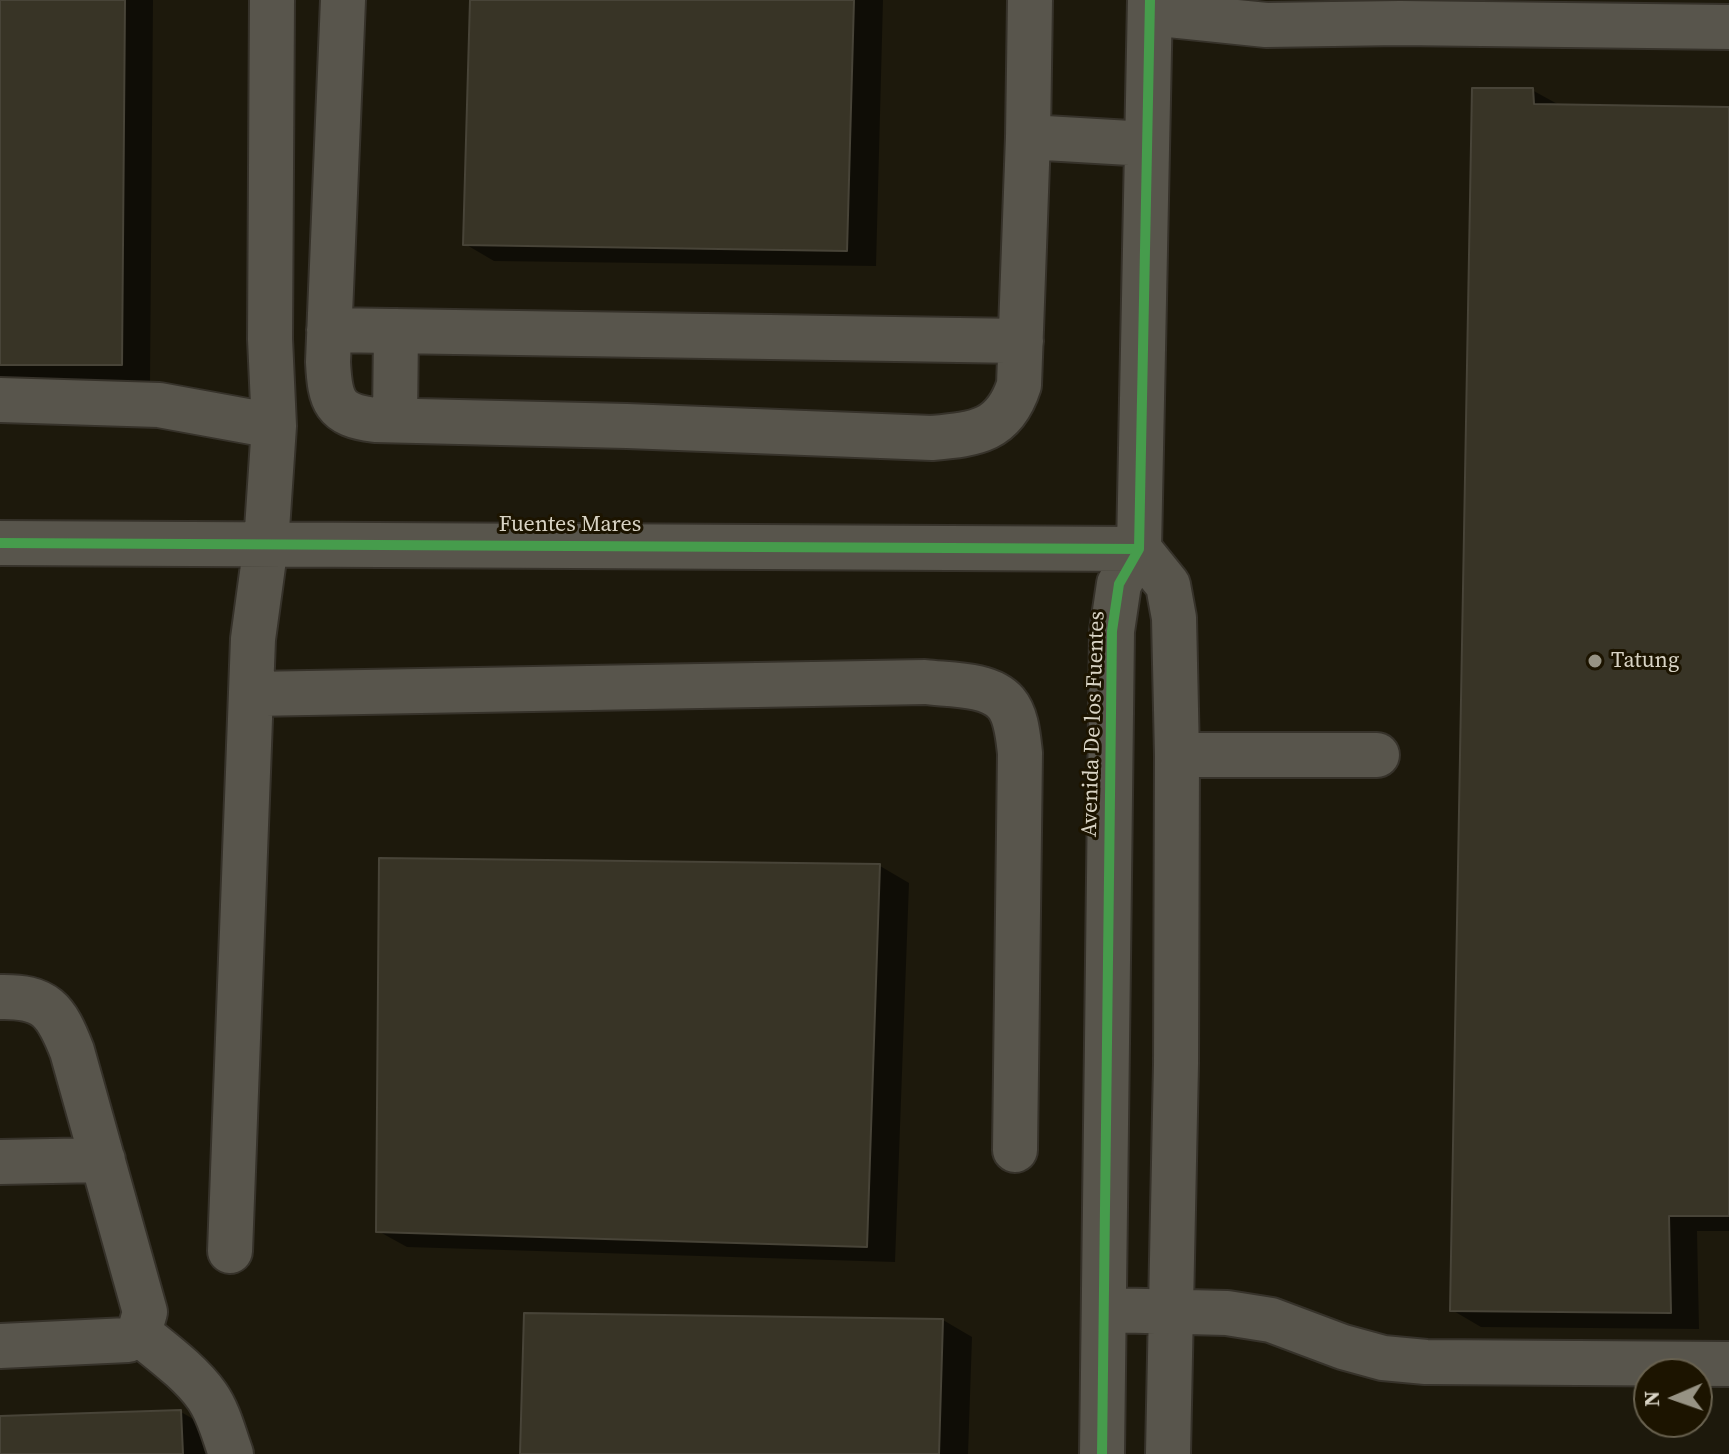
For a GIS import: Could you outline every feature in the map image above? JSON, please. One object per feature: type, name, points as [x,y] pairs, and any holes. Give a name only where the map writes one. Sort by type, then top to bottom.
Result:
[{"type":"street","points":[[230,1251],[253,639],[266,544],[274,426],[270,339],[272,0]]},
{"type":"street","points":[[343,0],[329,330],[330,386],[335,402],[344,413],[357,418],[395,420],[932,438],[961,436],[984,430],[999,421],[1012,406],[1019,385],[1030,0]]},
{"type":"street","points":[[1150,6],[1266,25],[1400,23],[1729,27]]},
{"type":"street","name":"Avenida De los Fuentes","points":[[1102,1454],[1112,631],[1119,584],[1139,549],[1150,6]]},
{"type":"street","points":[[1028,137],[1147,144]]},
{"type":"street","points":[[329,330],[1021,341]]},
{"type":"street","points":[[395,420],[396,331]]},
{"type":"street","points":[[0,400],[159,405],[274,426]]},
{"type":"street","name":"Fuentes Mares","points":[[0,543],[1139,549]]},
{"type":"street","points":[[1139,549],[1168,585],[1174,618],[1176,1064],[1168,1454]]},
{"type":"street","points":[[252,694],[925,682],[988,692],[1006,702],[1015,723],[1020,753],[1015,1150]]},
{"type":"street","points":[[1177,755],[1377,755]]},
{"type":"street","points":[[0,997],[37,1000],[56,1016],[72,1051],[145,1312],[139,1333],[128,1340],[0,1346]]},
{"type":"street","points":[[0,1162],[103,1160]]},
{"type":"street","points":[[1105,1310],[1227,1313],[1271,1320],[1343,1347],[1383,1358],[1426,1362],[1729,1364]]},
{"type":"street","points":[[139,1333],[208,1397],[219,1417],[231,1454]]},
{"type":"building","points":[[0,0],[125,0],[122,365],[0,365]]},
{"type":"building","points":[[470,0],[854,0],[847,251],[463,245]]},
{"type":"building","name":"Tatung","points":[[1472,88],[1533,88],[1534,104],[1729,107],[1729,1216],[1669,1216],[1671,1313],[1450,1311]]},
{"type":"building","points":[[379,858],[880,864],[867,1247],[376,1232]]},
{"type":"building","points":[[524,1313],[943,1319],[939,1454],[520,1454]]},
{"type":"building","points":[[181,1410],[183,1454],[0,1454],[0,1416]]},
{"type":"cycle path","points":[[1102,1454],[1112,631],[1119,584],[1139,549],[1150,0]]},
{"type":"cycle path","points":[[0,543],[1139,549]]},
{"type":"place","name":"Tatung","points":[[1595,661]]}]
